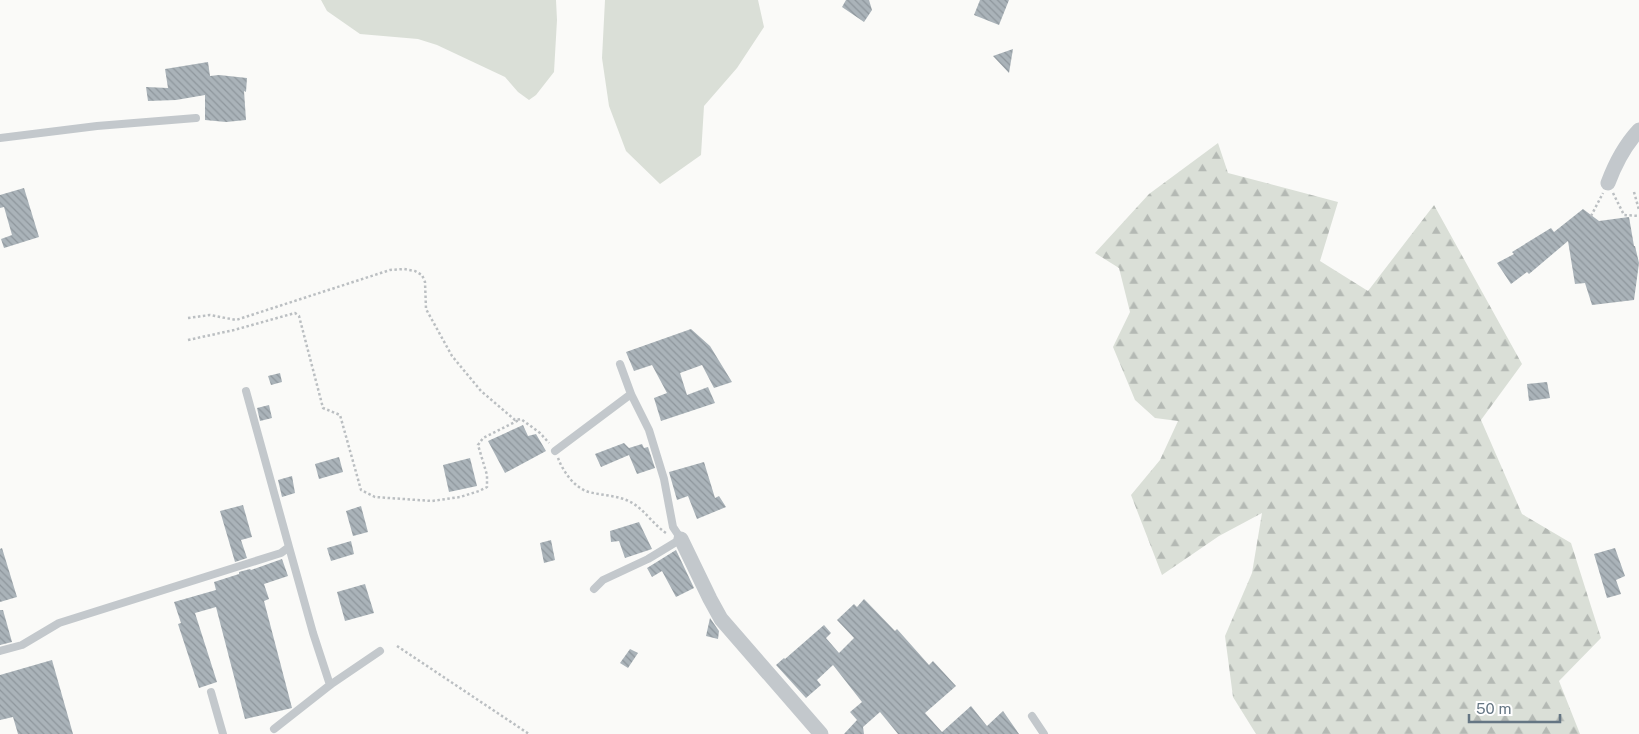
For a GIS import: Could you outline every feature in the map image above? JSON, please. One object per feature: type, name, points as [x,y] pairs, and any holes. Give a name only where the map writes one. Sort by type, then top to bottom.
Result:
[{"type":"street","points":[[1608,183],[1630,140],[1639,130]]},
{"type":"street","points":[[681,539],[721,619],[821,734]]},
{"type":"lane","points":[[0,138],[97,126],[196,118]]},
{"type":"lane","points":[[594,589],[603,580],[648,559],[681,539],[673,527],[664,479],[649,430],[631,394],[620,364]]},
{"type":"lane","points":[[246,391],[313,633],[330,685]]},
{"type":"lane","points":[[555,451],[631,394]]},
{"type":"lane","points":[[0,651],[22,645],[58,623],[281,553],[289,547]]},
{"type":"lane","points":[[274,729],[330,685],[380,651]]},
{"type":"lane","points":[[210,692],[224,734]]},
{"type":"lane","points":[[1032,716],[1044,734]]},
{"type":"path","points":[[1591,216],[1608,183]]},
{"type":"path","points":[[1608,183],[1624,214],[1639,216]]},
{"type":"path","points":[[1634,192],[1639,210]]},
{"type":"path","points":[[188,318],[210,315],[236,320],[390,270],[404,269],[416,271],[422,275],[426,282],[426,309],[452,356],[481,391],[515,420],[521,419],[540,433],[555,451],[562,469],[578,486],[588,492],[632,503],[648,515],[663,532],[681,539]]},
{"type":"path","points":[[188,340],[234,330],[295,313],[299,316],[323,408],[340,415],[361,490],[375,497],[432,501],[460,497],[487,487],[487,475],[478,445],[483,438],[521,419]]},
{"type":"path","points":[[397,646],[529,734]]},
{"type":"green space","points":[[321,0],[556,0],[557,20],[554,72],[536,95],[529,100],[518,92],[505,77],[437,45],[418,39],[360,34],[327,11]]},
{"type":"green space","points":[[605,0],[758,0],[764,27],[737,68],[704,106],[701,155],[660,184],[626,151],[609,106],[602,58]]},
{"type":"green space","points":[[1218,143],[1228,173],[1338,202],[1320,261],[1368,291],[1434,205],[1522,364],[1481,420],[1522,514],[1571,543],[1601,638],[1559,681],[1580,734],[1256,734],[1233,697],[1225,636],[1252,573],[1262,513],[1219,536],[1162,575],[1131,495],[1160,460],[1178,421],[1155,418],[1135,400],[1113,347],[1130,312],[1119,268],[1095,253],[1149,194]]},
{"type":"building","points":[[846,0],[869,0],[872,10],[864,22],[842,7]]},
{"type":"building","points":[[980,0],[1009,0],[999,25],[974,15]]},
{"type":"building","points":[[1013,49],[1009,73],[993,56]]},
{"type":"building","points":[[208,62],[210,76],[247,78],[246,92],[244,91],[246,120],[226,122],[205,120],[205,95],[176,100],[148,101],[146,87],[168,88],[165,69]]},
{"type":"building","points":[[24,188],[39,237],[4,248],[1,239],[12,235],[4,207],[0,208],[0,195]]},
{"type":"building","points":[[1583,209],[1599,221],[1629,217],[1639,263],[1634,300],[1592,305],[1585,283],[1575,284],[1568,241],[1529,274],[1527,272],[1511,284],[1497,263],[1514,254],[1512,252],[1551,228],[1554,232]]},
{"type":"building","points":[[691,329],[710,346],[732,382],[714,388],[702,365],[680,373],[687,395],[708,387],[715,403],[661,421],[654,398],[667,393],[652,365],[634,371],[626,352]]},
{"type":"building","points":[[280,373],[282,382],[271,385],[268,376]]},
{"type":"building","points":[[1547,382],[1550,398],[1529,401],[1527,384]]},
{"type":"building","points":[[269,405],[272,418],[260,421],[257,408]]},
{"type":"building","points":[[523,425],[528,436],[536,434],[546,451],[505,473],[488,441]]},
{"type":"building","points":[[624,443],[629,448],[642,444],[644,448],[648,447],[655,468],[637,474],[629,455],[601,467],[595,454]]},
{"type":"building","points":[[339,457],[343,472],[319,479],[315,464]]},
{"type":"building","points":[[470,458],[477,486],[449,492],[443,465]]},
{"type":"building","points":[[704,462],[715,498],[719,496],[726,507],[697,519],[688,496],[677,500],[669,472]]},
{"type":"building","points":[[292,476],[295,493],[282,497],[278,480]]},
{"type":"building","points":[[243,505],[252,537],[241,540],[247,558],[235,562],[220,511]]},
{"type":"building","points":[[361,506],[368,532],[353,536],[346,511]]},
{"type":"building","points":[[639,522],[652,549],[625,558],[619,541],[611,542],[610,531]]},
{"type":"building","points":[[551,540],[555,560],[544,563],[540,543]]},
{"type":"building","points":[[351,541],[354,554],[331,561],[327,548]]},
{"type":"building","points":[[2,548],[17,597],[0,602],[0,549]]},
{"type":"building","points":[[1615,548],[1625,576],[1616,580],[1621,594],[1607,598],[1594,554]]},
{"type":"building","points":[[676,550],[694,588],[676,597],[662,571],[652,577],[647,568]]},
{"type":"building","points":[[282,559],[288,576],[264,584],[269,599],[264,601],[292,708],[245,719],[216,607],[195,613],[217,682],[199,688],[178,624],[181,623],[174,602],[216,590],[214,582]]},
{"type":"building","points":[[365,584],[374,613],[345,621],[337,592]]},
{"type":"building","points":[[864,599],[895,631],[897,629],[929,665],[933,661],[956,686],[925,713],[942,732],[971,706],[987,726],[1003,711],[1019,734],[898,734],[880,712],[863,727],[864,734],[844,734],[857,720],[850,712],[862,702],[833,665],[817,680],[821,685],[806,698],[776,665],[824,625],[831,633],[826,638],[839,653],[854,638],[837,620],[854,604],[857,607]]},
{"type":"building","points":[[0,610],[3,610],[12,642],[0,645]]},
{"type":"building","points":[[710,618],[719,631],[718,639],[706,636]]},
{"type":"building","points":[[630,649],[638,653],[628,668],[620,663]]},
{"type":"building","points":[[52,660],[73,734],[18,734],[13,717],[0,720],[0,675]]}]
